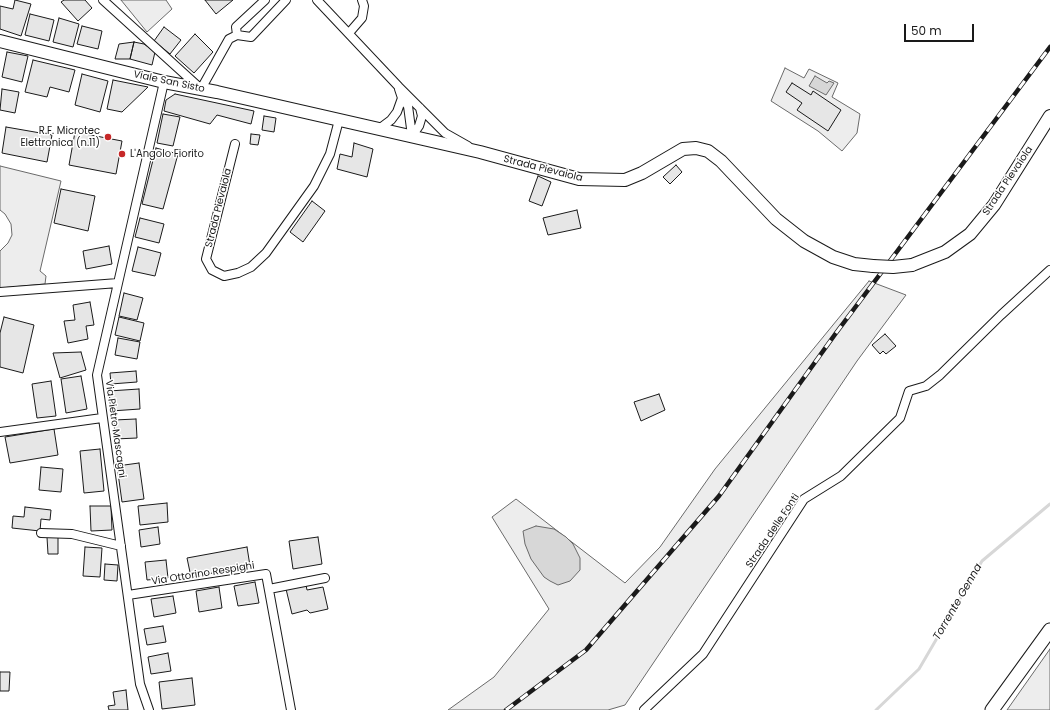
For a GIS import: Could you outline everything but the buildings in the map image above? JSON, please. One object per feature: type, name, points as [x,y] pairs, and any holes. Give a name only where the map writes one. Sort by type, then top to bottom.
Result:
[{"type":"main road","points":[[992,710],[1050,630]]},
{"type":"street","points":[[104,0],[201,89],[222,49],[229,39],[237,35],[251,37],[286,0]]},
{"type":"street","points":[[237,35],[236,27],[265,0]]},
{"type":"street","points":[[317,0],[399,87],[445,133],[480,152]]},
{"type":"street","points":[[349,33],[362,18],[364,6],[362,0]]},
{"type":"street","name":"Viale San Sisto","points":[[0,41],[164,82],[339,120]]},
{"type":"street","name":"Via Pietro Mascagni","points":[[149,710],[140,684],[97,375],[164,82]]},
{"type":"street","points":[[399,87],[402,98],[408,106],[412,136]]},
{"type":"street","points":[[379,128],[391,120],[397,112],[402,98]]},
{"type":"street","points":[[412,136],[419,126],[422,116],[420,108]]},
{"type":"street","name":"Strada Pievaiola","points":[[235,144],[206,259],[212,270],[224,276],[238,273],[250,267],[266,253],[314,186],[330,154],[339,120],[480,152],[579,179],[605,181],[625,180],[683,149],[702,149],[708,151],[721,161],[776,219],[804,241],[833,256],[854,264],[893,267],[912,265],[945,252],[970,234],[994,205],[1050,116]]},
{"type":"street","name":"Strada delle Fonti","points":[[644,710],[703,654],[804,499],[841,476],[900,418],[909,391],[926,386],[940,375],[1001,315],[1050,270]]},
{"type":"street","points":[[0,292],[118,283]]},
{"type":"street","points":[[0,432],[102,418]]},
{"type":"street","points":[[41,533],[72,534],[121,546]]},
{"type":"street","name":"Via Ottorino Respighi","points":[[128,595],[266,574],[291,710]]},
{"type":"street","points":[[269,589],[325,578]]},
{"type":"shaded area","points":[[121,0],[166,0],[172,9],[147,32]]},
{"type":"shaded area","points":[[785,68],[804,78],[809,69],[838,83],[832,97],[860,114],[857,133],[842,151],[818,131],[771,101]]},
{"type":"shaded area","points":[[815,76],[827,83],[829,81],[834,83],[826,95],[809,86]]},
{"type":"shaded area","points":[[0,166],[61,181],[40,271],[46,276],[45,284],[0,288],[0,251],[8,243],[12,235],[11,224],[5,214],[0,210]]},
{"type":"shaded area","points":[[869,281],[906,295],[857,361],[625,705],[608,710],[448,710],[494,677],[549,609],[492,517],[516,499],[625,583],[660,547],[715,469]]},
{"type":"shaded area","points":[[536,526],[554,529],[573,544],[580,558],[580,570],[570,581],[558,585],[550,581],[544,577],[531,559],[525,544],[523,531]]},
{"type":"shaded area","points":[[1050,649],[1050,710],[1007,710]]},
{"type":"waterway","name":"Torrente Genna","points":[[876,710],[919,669],[982,561],[1050,504]]},
{"type":"railway","points":[[506,710],[586,650],[719,496],[836,333],[1050,47]]},
{"type":"place","name":"R.F. Microtec Elettronica (n.11)","points":[[108,137]]},
{"type":"place","name":"L'Angolo Fiorito","points":[[122,154]]}]
